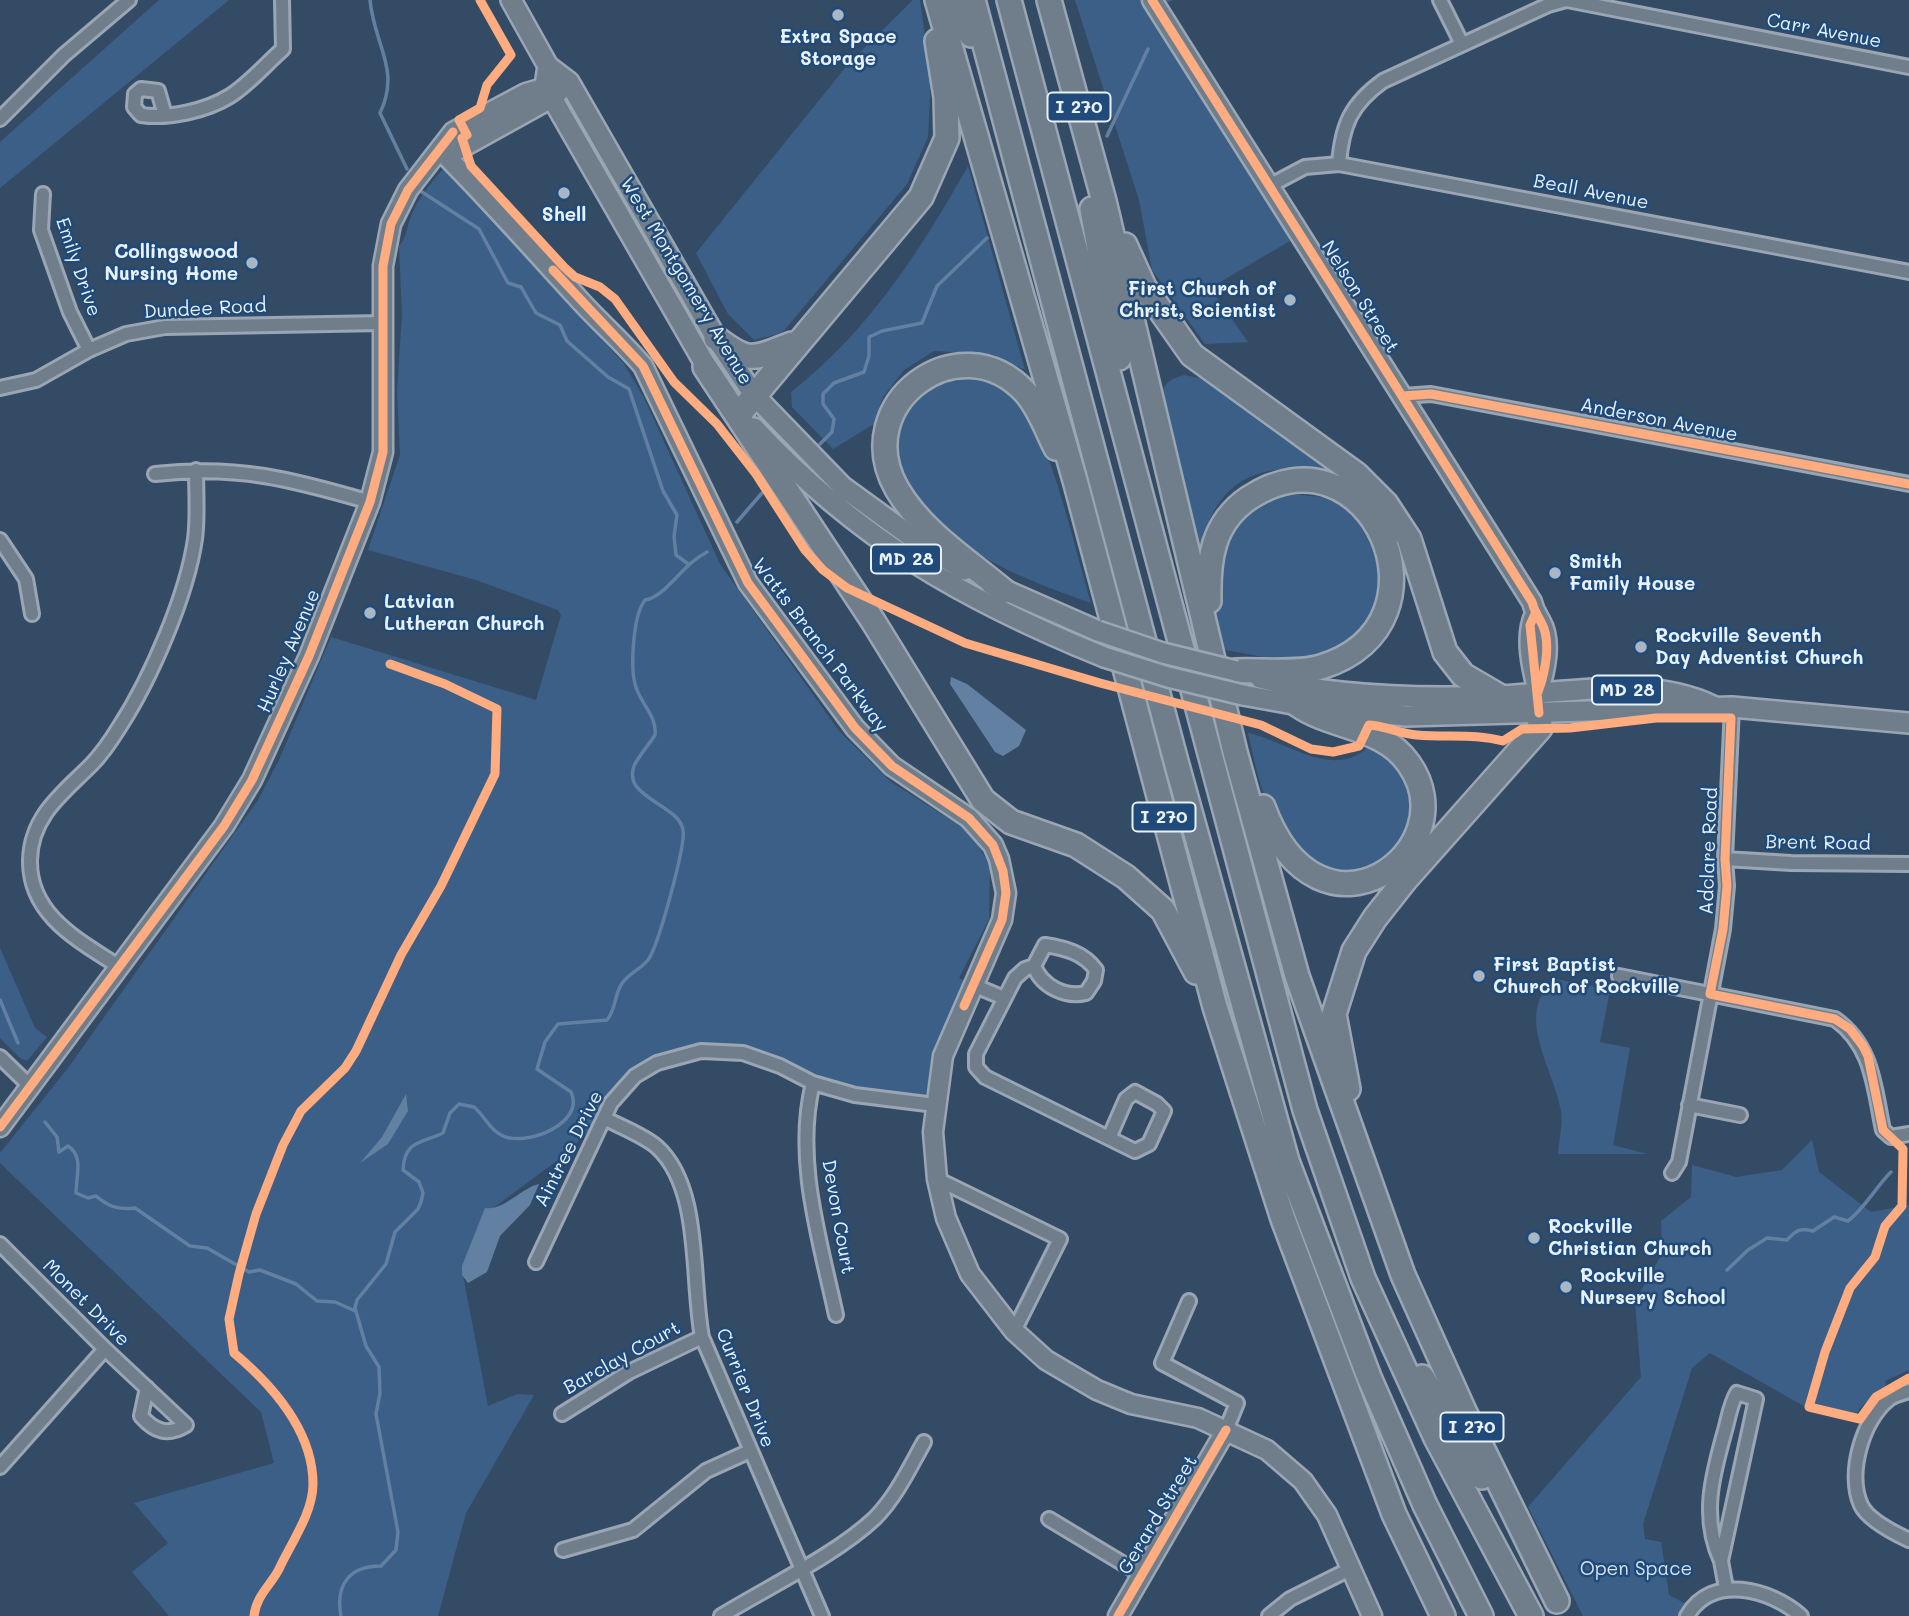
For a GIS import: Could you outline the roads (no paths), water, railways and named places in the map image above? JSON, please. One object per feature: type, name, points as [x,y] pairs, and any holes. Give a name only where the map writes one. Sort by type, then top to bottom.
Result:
[{"type":"highway","points":[[747,404],[921,197],[947,138],[946,97],[930,0]]},
{"type":"highway","name":"I 270","points":[[937,0],[1076,484],[1215,1007],[1283,1219],[1394,1514],[1443,1616]]},
{"type":"highway","points":[[955,0],[996,90]]},
{"type":"highway","name":"I 270","points":[[973,0],[1287,1161],[1369,1377],[1425,1505],[1479,1614]]},
{"type":"highway","name":"I 270","points":[[1009,0],[1305,1110],[1363,1278],[1436,1438],[1531,1616]]},
{"type":"highway","points":[[1050,4],[1150,530]]},
{"type":"highway","name":"I 270","points":[[1050,4],[1104,201],[1229,725],[1297,976],[1361,1164],[1403,1275],[1464,1411],[1562,1609]]},
{"type":"highway","points":[[1104,201],[1144,287],[1192,355],[1356,474],[1386,504],[1409,539],[1445,652],[1463,675],[1499,696]]},
{"type":"highway","points":[[716,338],[738,355],[752,358],[764,357],[798,342]]},
{"type":"highway","points":[[705,367],[867,612],[983,800],[1011,822],[1076,845],[1126,877],[1163,910],[1215,1007]]},
{"type":"highway","points":[[1004,591],[924,525],[898,490],[885,457],[887,423],[893,409],[915,383],[945,368],[982,367],[997,373],[1027,393],[1076,484]]},
{"type":"highway","points":[[1212,653],[1208,572],[1213,544],[1226,519],[1239,505],[1263,489],[1284,483],[1334,485],[1354,499],[1376,520],[1386,541],[1390,562],[1392,592],[1387,609],[1373,632],[1353,651],[1320,667],[1236,671]]},
{"type":"highway","points":[[1361,1164],[1334,1014],[1353,951],[1375,918],[1414,870],[1540,728],[1539,703]]},
{"type":"highway","points":[[1229,725],[1270,826],[1291,860],[1319,880],[1341,885],[1369,881],[1389,870],[1409,851],[1422,822],[1423,796],[1409,764],[1389,743],[1366,732],[1318,719],[1298,705]]},
{"type":"highway","points":[[1363,1278],[1562,1609]]},
{"type":"main road","name":"West Montgomery Avenue","points":[[511,0],[548,66],[569,82],[716,338],[747,404],[812,486],[849,519],[899,555],[941,581],[1028,625],[1104,657],[1168,677],[1243,695],[1298,705],[1406,716],[1539,703]]},
{"type":"main road","points":[[548,66],[549,92]]},
{"type":"main road","name":"West Montgomery Avenue","points":[[549,92],[705,367]]},
{"type":"main road","name":"MD 28","points":[[705,367],[747,404]]},
{"type":"main road","name":"West Montgomery Avenue","points":[[747,404],[843,487],[916,540],[1004,591],[1098,631],[1236,671],[1299,685],[1362,692],[1499,696],[1539,703],[1691,710],[1722,707],[1909,723]]},
{"type":"street","points":[[0,119],[64,55],[129,0]]},
{"type":"street","points":[[165,115],[190,111],[230,96],[283,49],[282,0]]},
{"type":"street","name":"Nelson Street","points":[[1152,0],[1532,602],[1535,614],[1542,623],[1546,667],[1539,703]]},
{"type":"street","points":[[1440,0],[1462,44]]},
{"type":"street","points":[[1339,164],[1345,124],[1364,94],[1383,80],[1548,5],[1567,0]]},
{"type":"street","name":"Carr Avenue","points":[[1567,0],[1909,67]]},
{"type":"street","points":[[441,151],[460,149],[569,82]]},
{"type":"street","name":"Hurley Avenue","points":[[0,1127],[32,1088],[224,826],[252,780],[309,656],[370,502],[383,452],[383,266],[391,224],[408,190],[426,164],[441,151]]},
{"type":"street","name":"Watts Branch Parkway","points":[[441,151],[506,216],[578,299],[618,337],[643,366],[748,583],[855,728],[892,766],[969,818],[993,845],[1003,871],[1006,893],[1002,920],[943,1056],[933,1132],[937,1179],[946,1218],[970,1274],[1014,1331],[1046,1360],[1097,1390],[1131,1404],[1198,1418],[1267,1450],[1303,1481],[1327,1515],[1372,1616]]},
{"type":"street","name":"Beall Avenue","points":[[1269,186],[1305,167],[1339,164],[1909,272]]},
{"type":"street","name":"Emily Drive","points":[[43,194],[41,230],[70,312],[89,350]]},
{"type":"street","name":"Dundee Road","points":[[0,388],[36,380],[89,350],[126,334],[165,327],[383,323]]},
{"type":"street","name":"Anderson Avenue","points":[[1403,396],[1431,394],[1909,484]]},
{"type":"street","points":[[121,968],[68,933],[47,914],[31,876],[33,837],[49,806],[95,760],[121,725],[150,668],[188,575],[196,536],[196,470]]},
{"type":"street","points":[[155,474],[228,470],[289,478],[370,502]]},
{"type":"street","points":[[0,540],[26,579],[32,614]]},
{"type":"street","name":"Adclare Road","points":[[1672,1173],[1679,1162],[1723,929],[1727,886],[1722,707]]},
{"type":"street","name":"Brent Road","points":[[1725,859],[1791,863],[1909,864]]},
{"type":"street","points":[[1034,966],[1038,976],[1056,990],[1074,996],[1086,993],[1094,981],[1096,970],[1084,958],[1066,948],[1045,945],[1034,966],[1025,969],[1015,978],[1003,998],[976,1054],[976,1067],[985,1077],[1135,1151],[1149,1144],[1164,1111],[1135,1092],[1126,1099],[1109,1138]]},
{"type":"street","points":[[1619,976],[1835,1019],[1850,1029],[1868,1056],[1883,1130],[1891,1137],[1909,1134]]},
{"type":"street","points":[[973,985],[1003,998]]},
{"type":"street","name":"Aintree Drive","points":[[536,1262],[611,1103],[635,1076],[657,1063],[701,1051],[743,1053],[780,1066],[813,1083],[855,1095],[935,1105]]},
{"type":"street","points":[[0,1057],[32,1088]]},
{"type":"street","name":"Devon Court","points":[[813,1083],[806,1122],[808,1182],[836,1315]]},
{"type":"street","points":[[1689,1105],[1740,1115]]},
{"type":"street","name":"Currier Drive","points":[[604,1118],[654,1144],[681,1177],[688,1202],[695,1303],[702,1337],[822,1616]]},
{"type":"street","points":[[937,1179],[1060,1239],[1014,1331]]},
{"type":"street","name":"Monet Drive","points":[[0,1244],[147,1388]]},
{"type":"street","points":[[1189,1301],[1162,1363],[1237,1403],[1226,1430]]},
{"type":"street","name":"Barclay Court","points":[[562,1414],[629,1372],[702,1337]]},
{"type":"street","points":[[0,1466],[105,1349]]},
{"type":"street","points":[[1909,1391],[1889,1399],[1869,1424],[1859,1453],[1856,1482],[1861,1506],[1877,1521],[1909,1540]]},
{"type":"street","points":[[1721,1561],[1756,1406],[1755,1397],[1737,1392],[1714,1470],[1709,1501],[1711,1533],[1721,1561],[1726,1588]]},
{"type":"street","name":"Gerard Street","points":[[1118,1616],[1226,1430]]},
{"type":"street","points":[[721,1616],[854,1535],[876,1517],[897,1490],[924,1442]]},
{"type":"street","points":[[563,1550],[633,1530],[706,1471],[750,1451]]},
{"type":"street","points":[[1049,1519],[1142,1575]]},
{"type":"street","points":[[1269,1616],[1290,1599],[1352,1568]]},
{"type":"street","points":[[1687,1616],[1704,1597],[1726,1588],[1777,1598],[1801,1616]]},
{"type":"waterway","points":[[370,0],[387,70],[386,97],[380,113],[407,169]]},
{"type":"waterway","points":[[1107,136],[1148,49]]},
{"type":"waterway","points":[[422,192],[479,229],[508,283],[521,287],[536,313],[560,325],[567,341],[608,377],[629,389],[663,491],[677,515],[674,536],[676,555],[687,563]]},
{"type":"waterway","points":[[820,444],[832,432],[834,419],[823,404],[823,394],[834,383],[864,372],[869,356],[869,337],[882,331],[922,323],[937,286],[987,238]]},
{"type":"waterway","points":[[737,522],[762,493]]},
{"type":"waterway","points":[[341,1616],[340,1595],[347,1579],[361,1569],[381,1566],[396,1550],[398,1532],[376,1414],[380,1393],[379,1367],[366,1346],[355,1308],[357,1300],[386,1264],[395,1232],[418,1209],[421,1202],[423,1193],[419,1182],[403,1170],[404,1160],[416,1144],[443,1133],[450,1113],[459,1104],[474,1107],[497,1132],[511,1138],[537,1136],[562,1123],[570,1114],[573,1104],[571,1092],[537,1069],[545,1042],[558,1024],[607,1020],[621,985],[648,960],[676,874],[683,830],[679,821],[643,793],[632,777],[636,762],[655,735],[652,717],[635,682],[635,630],[645,600],[660,593],[689,564],[707,552]]},
{"type":"waterway","points":[[0,1000],[18,1043]]},
{"type":"waterway","points":[[45,1122],[57,1137],[59,1152],[68,1146],[76,1155],[76,1193],[88,1198],[96,1196],[114,1207],[135,1208],[190,1246],[207,1248],[249,1272],[260,1270],[296,1284],[317,1301],[335,1302],[355,1311]]},
{"type":"waterway","points":[[1727,1270],[1748,1250],[1767,1238],[1787,1240],[1801,1230],[1813,1231],[1834,1217],[1848,1221],[1891,1172]]},
{"type":"place","name":"Extra Space Storage","points":[[838,15]]},
{"type":"place","name":"Shell","points":[[564,193]]},
{"type":"place","name":"Collingswood Nursing Home","points":[[252,263]]},
{"type":"place","name":"First Church of Christ, Scientist","points":[[1290,300]]},
{"type":"place","name":"Smith Family House","points":[[1555,573]]},
{"type":"place","name":"Latvian Lutheran Church","points":[[370,613]]},
{"type":"place","name":"Rockville Seventh Day Adventist Church","points":[[1641,647]]},
{"type":"place","name":"First Baptist Church of Rockville","points":[[1479,976]]},
{"type":"place","name":"Rockville Christian Church","points":[[1534,1238]]},
{"type":"place","name":"Rockville Nursery School","points":[[1566,1287]]},
{"type":"park label","name":"Open Space","points":[[1636,1569]]}]
